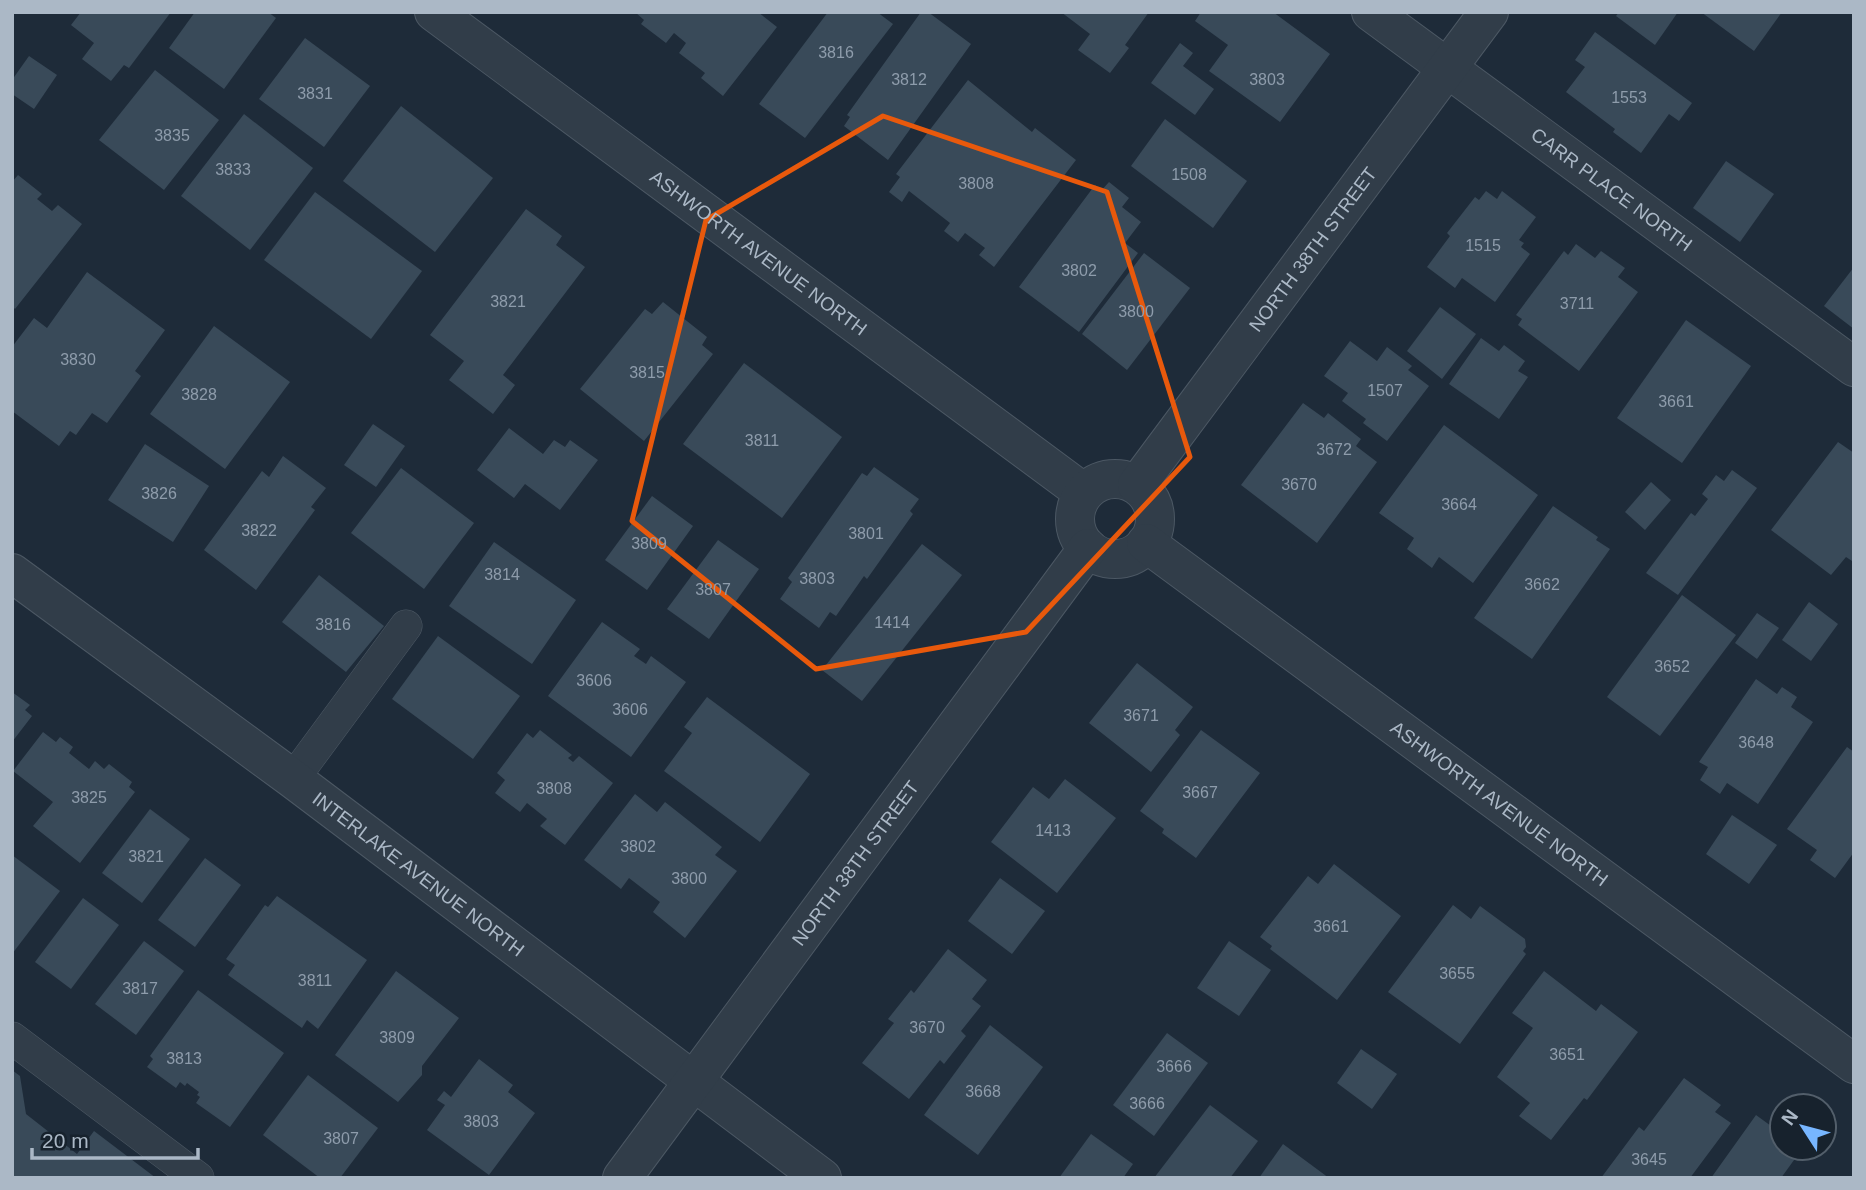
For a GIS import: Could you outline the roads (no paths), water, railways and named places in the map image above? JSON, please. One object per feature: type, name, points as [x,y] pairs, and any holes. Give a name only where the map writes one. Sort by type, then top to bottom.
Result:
[{"type":"street","name":"ASHWORTH AVENUE NORTH","points":[[434,12],[1084,494]]},
{"type":"street","name":"CARR PLACE NORTH","points":[[1371,12],[1854,367]]},
{"type":"street","name":"NORTH 38TH STREET","points":[[1137,485],[1489,12]]},
{"type":"street","points":[[1118,479],[1137,485],[1149,497],[1154,509],[1151,537],[1132,556],[1104,558],[1088,548],[1076,529],[1074,516],[1078,504],[1093,484],[1105,480],[1118,479]]},
{"type":"street","name":"ASHWORTH AVENUE NORTH","points":[[1146,543],[1854,1064]]},
{"type":"street","name":"NORTH 38TH STREET","points":[[622,1178],[1088,548]]},
{"type":"street","name":"INTERLAKE AVENUE NORTH","points":[[12,573],[293,779],[822,1178]]},
{"type":"lane","points":[[293,779],[406,626]]},
{"type":"lane","points":[[12,1038],[198,1178]]}]
